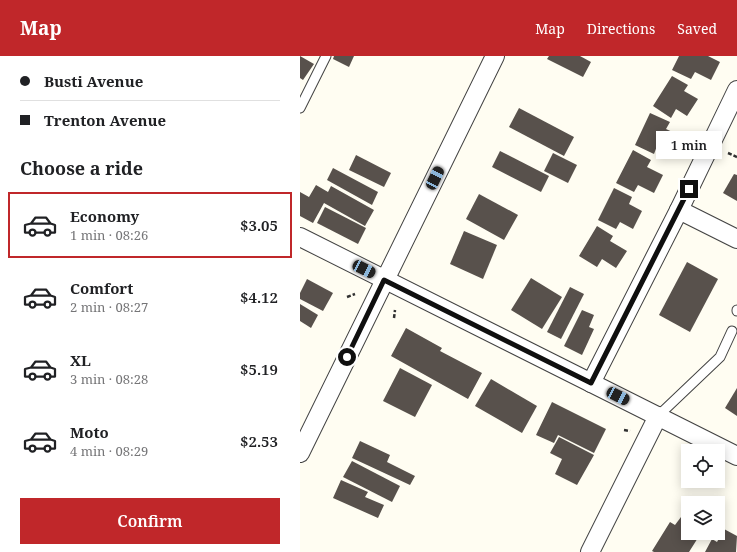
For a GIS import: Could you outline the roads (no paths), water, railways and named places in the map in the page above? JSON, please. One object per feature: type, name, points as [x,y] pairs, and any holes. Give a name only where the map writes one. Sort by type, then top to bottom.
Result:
[{"type":"street","points":[[300,453],[495,56]]},
{"type":"street","points":[[591,383],[679,210],[737,90]]},
{"type":"street","points":[[679,210],[737,239]]},
{"type":"street","points":[[300,237],[737,456]]},
{"type":"street","points":[[590,552],[658,416]]},
{"type":"lane","points":[[300,108],[326,56]]},
{"type":"lane","points":[[658,416],[720,357],[732,331]]}]
